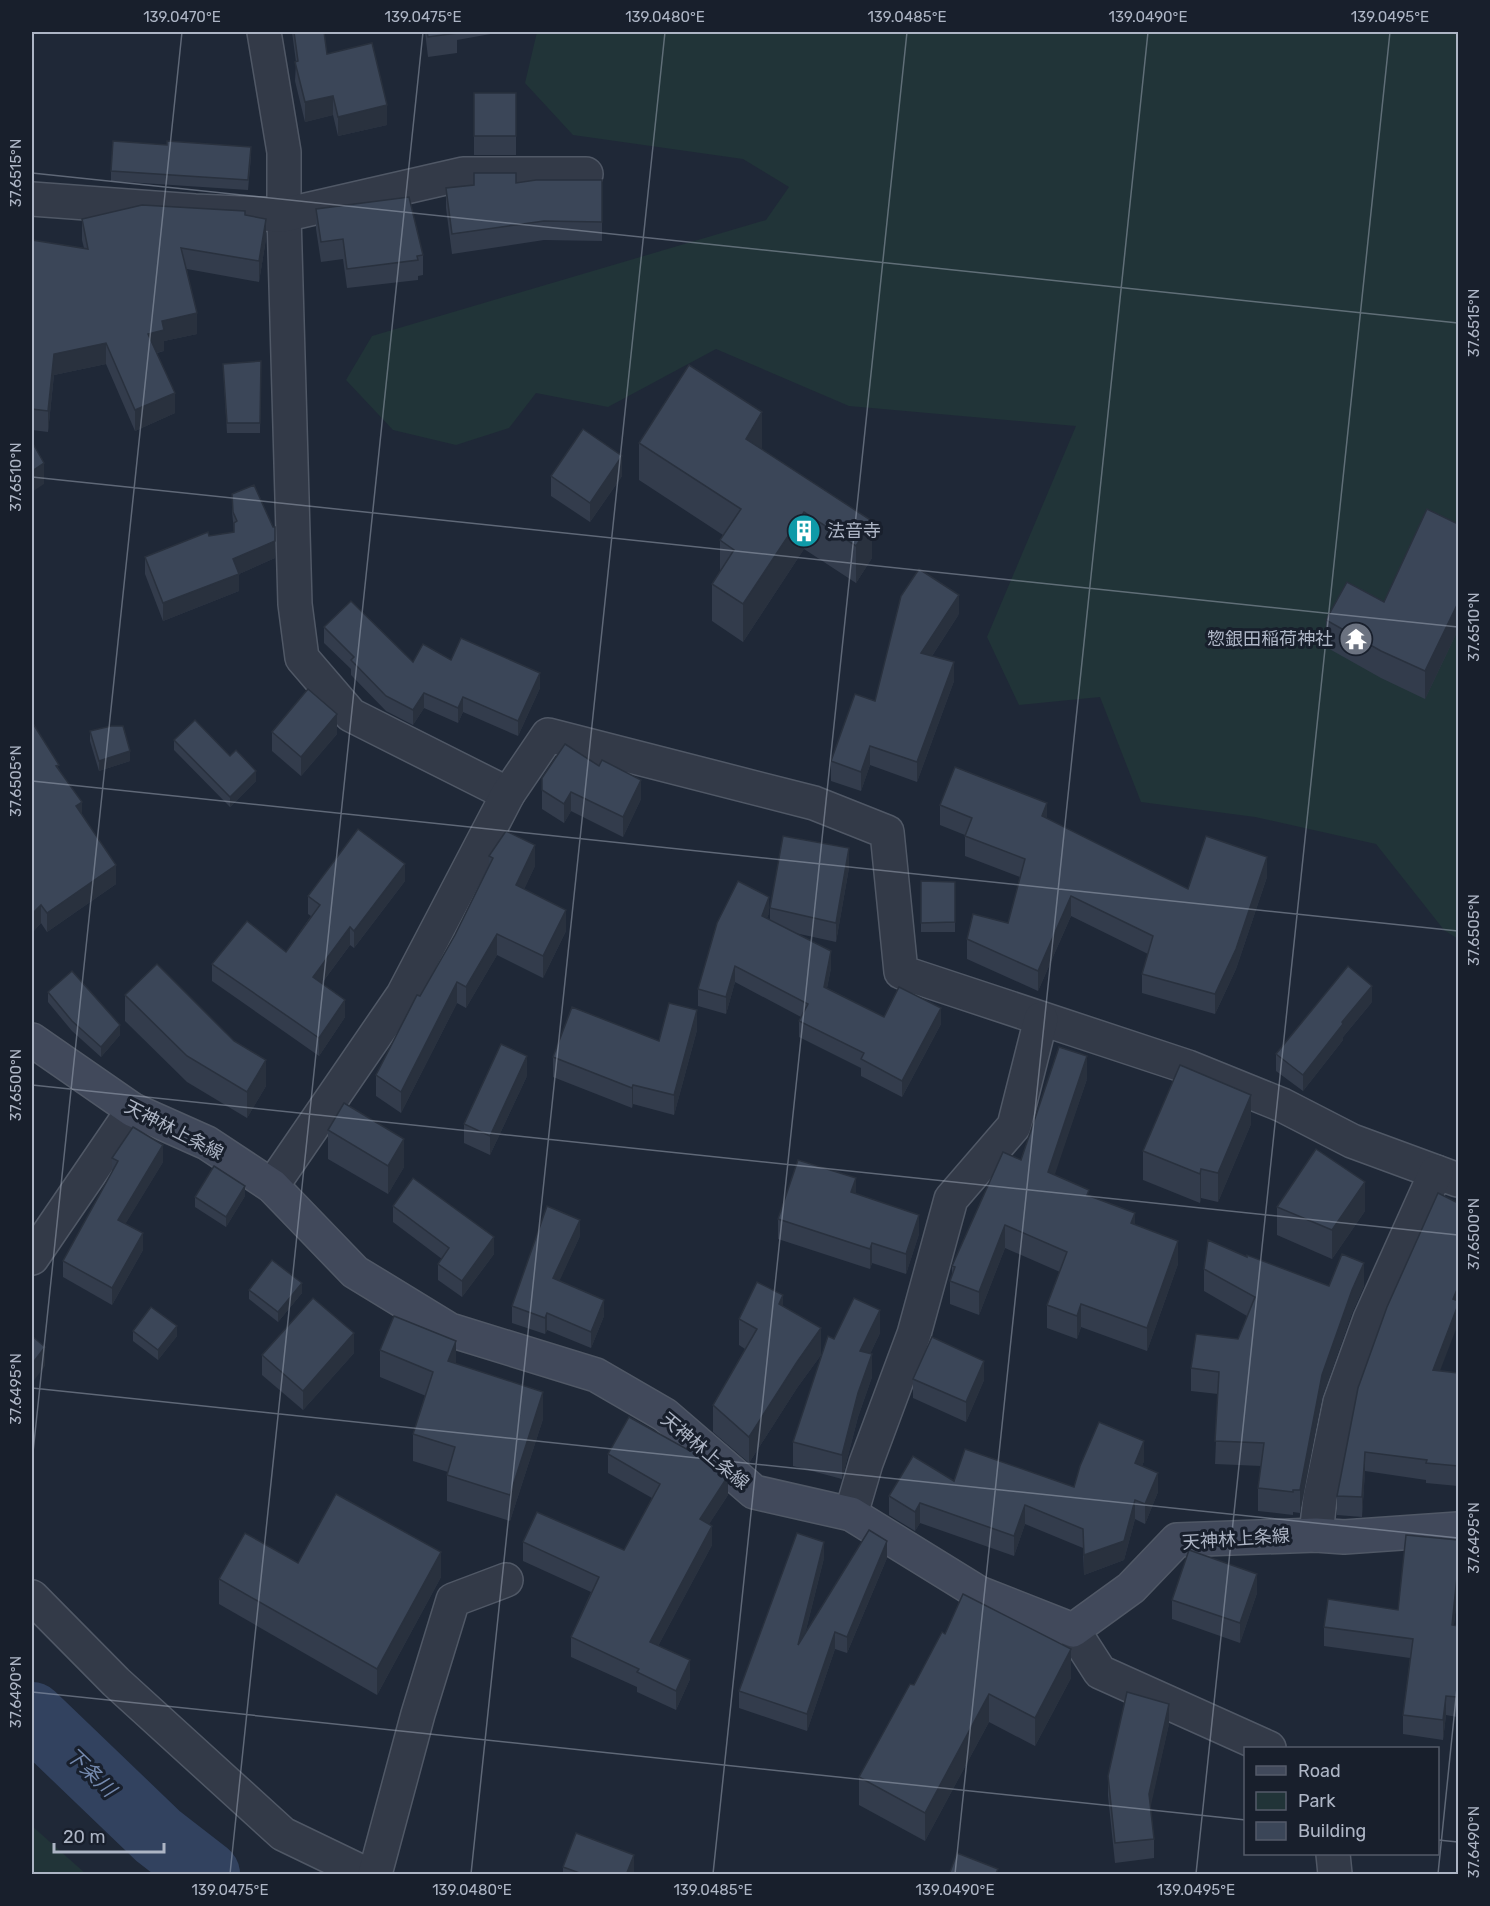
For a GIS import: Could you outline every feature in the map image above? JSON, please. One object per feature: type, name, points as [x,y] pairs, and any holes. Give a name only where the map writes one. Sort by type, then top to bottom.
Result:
[{"type":"main road","name":"天神林上条線","points":[[32,1040],[133,1110],[207,1143],[272,1186],[355,1272],[450,1330],[596,1375],[665,1415],[754,1492],[851,1514],[979,1593],[1073,1630],[1131,1588],[1177,1540],[1317,1535],[1344,1537],[1458,1529]]},
{"type":"street","points":[[264,32],[284,152],[295,604],[302,658],[351,715],[508,794]]},
{"type":"street","points":[[32,199],[284,215],[463,174],[586,174]]},
{"type":"street","points":[[272,1186],[404,995],[508,794],[548,735],[814,803],[887,832],[901,972],[1188,1067],[1282,1105],[1352,1141],[1447,1176],[1370,1319],[1340,1402],[1320,1498],[1317,1535]]},
{"type":"street","points":[[851,1514],[866,1463],[914,1334],[951,1199],[1014,1126],[1041,1019]]},
{"type":"street","points":[[32,1258],[133,1110]]},
{"type":"street","points":[[375,1875],[418,1714],[453,1600],[506,1580]]},
{"type":"street","points":[[32,1598],[116,1682],[283,1834],[366,1875]]},
{"type":"street","points":[[1073,1630],[1100,1672],[1265,1747]]},
{"type":"street","points":[[1333,1855],[1335,1875]]},
{"type":"green space","points":[[537,32],[1458,32],[1458,939],[1444,930],[1376,844],[1255,817],[1141,802],[1100,697],[1019,705],[987,637],[1076,426],[849,406],[716,349],[608,407],[536,393],[509,428],[456,445],[393,430],[346,380],[372,336],[766,220],[789,187],[743,159],[573,135],[525,83]]},
{"type":"green space","points":[[32,1826],[86,1874],[32,1874]]},
{"type":"building","points":[[294,32],[324,32],[327,54],[372,43],[387,105],[338,117],[333,96],[305,102],[295,62],[298,61]]},
{"type":"building","points":[[427,32],[457,32],[457,33],[428,37]]},
{"type":"building","points":[[474,93],[516,93],[516,136],[474,136]]},
{"type":"building","points":[[113,141],[167,145],[167,141],[251,147],[248,180],[111,171]]},
{"type":"building","points":[[474,173],[516,173],[516,183],[536,180],[602,180],[602,222],[544,221],[452,234],[446,188],[474,185]]},
{"type":"building","points":[[409,197],[423,255],[417,256],[418,260],[347,269],[343,239],[321,242],[316,209]]},
{"type":"building","points":[[142,205],[245,211],[245,215],[266,219],[259,261],[181,248],[197,313],[162,321],[164,330],[148,334],[175,393],[135,410],[106,343],[54,354],[48,411],[32,409],[32,240],[88,249],[82,219]]},
{"type":"building","points":[[261,361],[260,423],[227,423],[223,364]]},
{"type":"building","points":[[689,365],[762,412],[746,439],[872,521],[856,546],[804,512],[743,604],[712,584],[734,550],[720,540],[741,509],[639,443]]},
{"type":"building","points":[[583,429],[622,456],[590,503],[551,476]]},
{"type":"building","points":[[32,442],[44,463],[32,471]]},
{"type":"building","points":[[254,485],[275,527],[275,541],[233,559],[239,574],[163,603],[145,557],[208,532],[209,536],[234,532],[234,523],[237,521],[233,512],[232,494]]},
{"type":"building","points":[[1427,509],[1458,524],[1458,606],[1425,671],[1381,651],[1326,620],[1347,582],[1384,602]]},
{"type":"building","points":[[919,569],[959,595],[921,653],[954,662],[917,762],[870,746],[861,772],[831,761],[855,694],[875,701],[901,596]]},
{"type":"building","points":[[351,601],[413,662],[423,644],[451,660],[461,638],[540,673],[518,721],[463,697],[458,708],[424,693],[413,710],[386,696],[351,660],[354,657],[324,627]]},
{"type":"building","points":[[308,689],[337,714],[301,757],[272,732]]},
{"type":"building","points":[[195,720],[230,756],[236,750],[256,771],[230,797],[174,740]]},
{"type":"building","points":[[32,722],[59,765],[56,766],[82,802],[76,806],[116,865],[47,913],[41,905],[32,914]]},
{"type":"building","points":[[123,726],[130,751],[99,761],[90,731]]},
{"type":"building","points":[[565,744],[599,766],[602,760],[641,780],[623,817],[571,792],[564,804],[542,790],[542,778]]},
{"type":"building","points":[[955,767],[1047,803],[1042,816],[1188,889],[1206,836],[1267,857],[1236,949],[1215,994],[1142,974],[1153,936],[1071,896],[1038,971],[967,939],[973,914],[1008,923],[1025,859],[965,836],[972,818],[940,805]]},
{"type":"building","points":[[358,829],[405,864],[354,931],[350,927],[313,977],[345,1000],[319,1038],[212,964],[247,921],[286,952],[320,905],[308,896]]},
{"type":"building","points":[[506,831],[535,845],[516,885],[566,910],[543,956],[497,934],[466,987],[457,982],[401,1092],[376,1075],[417,995],[420,996],[455,935],[493,858],[489,856]]},
{"type":"building","points":[[783,836],[849,848],[836,923],[770,908]]},
{"type":"building","points":[[738,881],[769,897],[762,916],[831,951],[824,987],[884,1017],[899,987],[941,1008],[902,1081],[861,1059],[864,1053],[799,1021],[808,1004],[735,966],[726,997],[698,989],[717,923]]},
{"type":"building","points":[[921,881],[955,882],[955,922],[921,923]]},
{"type":"building","points":[[157,964],[234,1041],[266,1060],[247,1092],[187,1056],[125,995]]},
{"type":"building","points":[[1348,966],[1372,986],[1303,1075],[1276,1054]]},
{"type":"building","points":[[72,971],[120,1025],[101,1047],[72,1021],[48,992]]},
{"type":"building","points":[[669,1003],[697,1010],[674,1095],[633,1085],[632,1088],[553,1057],[572,1007],[659,1041]]},
{"type":"building","points":[[501,1044],[527,1056],[490,1136],[464,1124]]},
{"type":"building","points":[[1059,1047],[1087,1056],[1048,1172],[1089,1190],[1087,1195],[1135,1213],[1131,1223],[1178,1241],[1147,1328],[1081,1304],[1077,1316],[1047,1305],[1067,1252],[1005,1225],[979,1292],[950,1281],[955,1267],[952,1266],[1003,1152],[1021,1160]]},
{"type":"building","points":[[1180,1065],[1251,1095],[1218,1173],[1201,1169],[1200,1174],[1143,1151]]},
{"type":"building","points":[[344,1103],[404,1139],[388,1166],[328,1130]]},
{"type":"building","points":[[133,1127],[163,1145],[118,1220],[143,1233],[112,1288],[63,1261],[118,1161],[112,1158]]},
{"type":"building","points":[[1316,1149],[1365,1182],[1332,1230],[1277,1207]]},
{"type":"building","points":[[798,1160],[856,1178],[851,1192],[919,1215],[906,1254],[872,1243],[870,1249],[778,1219]]},
{"type":"building","points":[[214,1166],[245,1186],[226,1217],[195,1197]]},
{"type":"building","points":[[413,1178],[494,1237],[462,1281],[438,1264],[449,1248],[393,1206]]},
{"type":"building","points":[[1438,1193],[1458,1203],[1458,1287],[1453,1299],[1458,1301],[1458,1305],[1433,1370],[1458,1373],[1458,1466],[1365,1452],[1362,1497],[1337,1496],[1358,1388],[1387,1307]]},
{"type":"building","points":[[547,1206],[580,1220],[553,1278],[604,1300],[591,1332],[547,1313],[545,1318],[512,1306]]},
{"type":"building","points":[[1208,1240],[1247,1257],[1247,1255],[1329,1286],[1342,1254],[1364,1263],[1322,1375],[1300,1490],[1293,1490],[1293,1492],[1258,1488],[1264,1443],[1215,1441],[1219,1372],[1191,1368],[1196,1334],[1238,1339],[1255,1297],[1204,1269]]},
{"type":"building","points":[[272,1260],[302,1283],[278,1312],[249,1290]]},
{"type":"building","points":[[757,1282],[783,1295],[779,1304],[821,1328],[749,1437],[713,1405],[757,1329],[739,1319]]},
{"type":"building","points":[[313,1298],[354,1333],[303,1391],[262,1355]]},
{"type":"building","points":[[854,1298],[880,1310],[860,1351],[872,1354],[858,1393],[842,1455],[793,1442],[828,1336],[834,1339]]},
{"type":"building","points":[[151,1307],[177,1326],[158,1350],[133,1331]]},
{"type":"building","points":[[394,1316],[456,1341],[448,1361],[543,1392],[510,1495],[447,1475],[455,1447],[413,1434],[433,1372],[380,1350]]},
{"type":"building","points":[[32,1336],[45,1347],[32,1364]]},
{"type":"building","points":[[932,1337],[984,1361],[966,1402],[913,1379]]},
{"type":"building","points":[[629,1417],[690,1451],[694,1445],[728,1476],[700,1519],[712,1526],[650,1642],[690,1660],[676,1691],[637,1672],[639,1669],[571,1637],[599,1577],[523,1542],[537,1512],[624,1550],[660,1484],[608,1454]]},
{"type":"building","points":[[1099,1422],[1144,1441],[1135,1463],[1158,1473],[1145,1504],[1135,1500],[1124,1541],[1084,1555],[1083,1529],[1025,1505],[1014,1536],[920,1503],[915,1512],[889,1496],[913,1456],[954,1481],[965,1449],[1074,1487],[1080,1466]]},
{"type":"building","points":[[336,1494],[441,1552],[377,1669],[219,1579],[245,1533],[298,1563]]},
{"type":"building","points":[[869,1530],[887,1541],[847,1637],[835,1632],[807,1714],[739,1691],[797,1533],[824,1542],[798,1645]]},
{"type":"building","points":[[1406,1535],[1458,1540],[1458,1567],[1452,1625],[1458,1626],[1458,1686],[1457,1697],[1446,1696],[1443,1720],[1403,1715],[1413,1639],[1324,1627],[1328,1599],[1398,1610]]},
{"type":"building","points":[[1189,1550],[1257,1574],[1240,1623],[1172,1600]]},
{"type":"building","points":[[963,1594],[1071,1649],[1035,1718],[989,1694],[925,1813],[859,1777],[910,1684],[914,1685],[942,1632],[945,1634]]},
{"type":"building","points":[[1127,1692],[1169,1704],[1149,1794],[1154,1839],[1115,1843],[1108,1776]]},
{"type":"building","points":[[576,1833],[634,1855],[626,1875],[585,1875],[563,1867]]},
{"type":"building","points":[[957,1853],[998,1869],[995,1875],[949,1875]]},
{"type":"waterway","name":"下条川","points":[[32,1715],[158,1836],[207,1874]]},
{"type":"place","name":"法音寺","points":[[804,531]]},
{"type":"place","name":"惣銀田稲荷神社","points":[[1356,639]]}]
